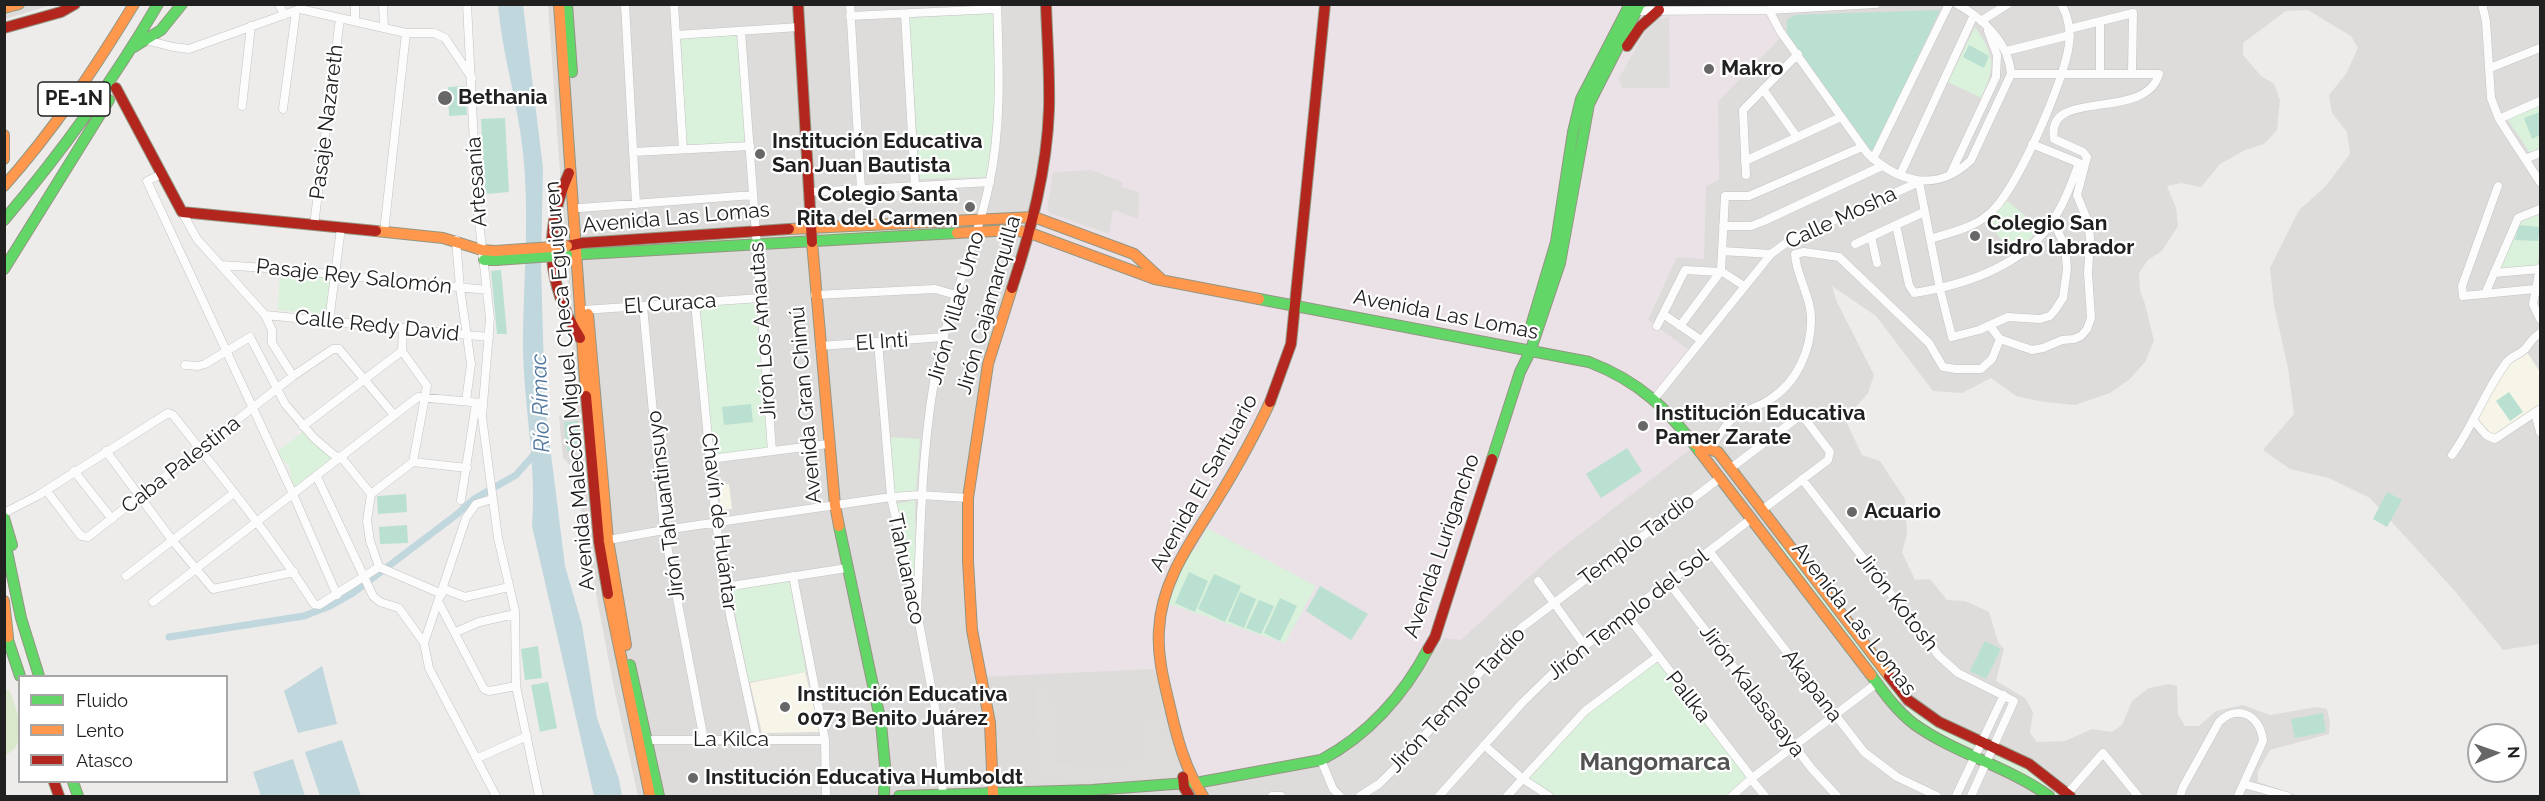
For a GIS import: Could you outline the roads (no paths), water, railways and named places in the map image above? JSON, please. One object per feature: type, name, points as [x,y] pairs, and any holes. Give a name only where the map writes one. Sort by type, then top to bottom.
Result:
[{"type":"main road","points":[[4,8],[19,4]]},
{"type":"main road","points":[[4,28],[62,12],[75,4]]},
{"type":"main road","name":"PE-1N","points":[[4,186],[29,159],[78,94],[134,4]]},
{"type":"main road","name":"PE-1N","points":[[4,220],[65,148],[123,65],[158,4]]},
{"type":"main road","points":[[134,47],[150,41],[171,21],[182,4]]},
{"type":"main road","name":"Avenida Malecón Miguel Checa Eguiguren","points":[[558,4],[575,250],[608,540],[650,796]]},
{"type":"main road","name":"Avenida Malecón Miguel Checa Eguiguren","points":[[567,4],[580,208],[575,250]]},
{"type":"main road","name":"Avenida Gran Chimú","points":[[798,4],[815,295],[828,444],[835,505],[881,723],[885,796]]},
{"type":"main road","name":"Jirón Cajamarquilla","points":[[995,796],[990,723],[972,630],[968,561],[968,498],[988,364],[1030,233],[1044,162],[1048,110],[1046,4]]},
{"type":"main road","name":"Avenida El Santuario","points":[[1191,786],[1163,680],[1158,636],[1162,604],[1188,544],[1252,440],[1277,390],[1291,344],[1325,4]]},
{"type":"main road","name":"Avenida Lurigancho","points":[[1191,786],[1321,760],[1336,752],[1356,739],[1376,719],[1428,650],[1439,626],[1524,363],[1589,104],[1634,8]]},
{"type":"main road","name":"Avenida Lurigancho","points":[[1571,174],[1578,109],[1585,89],[1634,8]]},
{"type":"main road","points":[[1605,71],[1619,59],[1640,27],[1659,10]]},
{"type":"main road","points":[[4,269],[116,88],[123,65]]},
{"type":"main road","points":[[116,88],[182,212]]},
{"type":"main road","points":[[4,135],[4,159]]},
{"type":"main road","points":[[570,172],[562,186],[555,210],[550,241],[559,296],[571,324],[581,339]]},
{"type":"main road","name":"Avenida Las Lomas","points":[[182,212],[456,240],[483,256],[575,250],[811,227],[1034,217],[1134,254],[1161,279]]},
{"type":"main road","points":[[1056,242],[1056,234],[1061,228]]},
{"type":"main road","name":"Avenida Las Lomas","points":[[575,250],[757,245],[1013,230],[1030,233],[1135,272],[1161,279],[1597,365],[1631,380],[1655,398],[1695,443],[1770,544],[1899,709],[1928,732],[2017,773],[2049,796]]},
{"type":"main road","name":"Avenida Malecón Miguel Checa Eguiguren","points":[[583,310],[581,339],[599,542],[610,609],[642,740],[659,796]]},
{"type":"main road","name":"Avenida Las Lomas","points":[[1695,443],[1718,452],[1908,700],[1939,722],[2029,764],[2068,795]]},
{"type":"main road","points":[[1736,498],[1746,489]]},
{"type":"main road","points":[[4,518],[14,558],[19,613]]},
{"type":"main road","points":[[1770,544],[1781,536]]},
{"type":"main road","points":[[4,537],[19,613]]},
{"type":"main road","points":[[4,563],[39,675]]},
{"type":"main road","points":[[4,574],[19,613]]},
{"type":"main road","points":[[4,602],[6,633],[20,675]]},
{"type":"main road","points":[[1899,709],[1908,700]]},
{"type":"main road","points":[[1021,796],[1092,795],[1191,786]]},
{"type":"main road","points":[[899,796],[995,796],[1001,791],[1191,786],[1203,796]]},
{"type":"street","points":[[279,4],[284,15]]},
{"type":"street","points":[[322,4],[322,14]]},
{"type":"street","points":[[355,4],[355,21]]},
{"type":"street","points":[[383,4],[384,28]]},
{"type":"street","name":"Artesanía","points":[[467,4],[477,204],[487,290],[489,337],[479,403]]},
{"type":"street","points":[[625,4],[636,204]]},
{"type":"street","points":[[674,4],[683,149]]},
{"type":"street","points":[[850,4],[861,189]]},
{"type":"street","points":[[1634,8],[1769,10],[1876,4]]},
{"type":"street","points":[[1873,159],[1949,4]]},
{"type":"street","points":[[1951,173],[1962,168],[1971,160],[2011,74],[2007,51],[1983,23],[1957,4]]},
{"type":"street","points":[[1983,23],[2008,4]]},
{"type":"street","points":[[1930,239],[1958,231],[1989,214],[2010,189],[2064,73],[2069,32],[2061,4]]},
{"type":"street","points":[[2482,4],[2486,21],[2491,98],[2499,119],[2541,182]]},
{"type":"street","points":[[850,16],[997,7]]},
{"type":"street","name":"Jirón Villac Umo","points":[[917,612],[920,495],[926,429],[944,337],[978,231],[990,182],[998,115],[997,7]]},
{"type":"street","points":[[150,41],[189,49],[298,8],[406,33],[438,34],[445,38],[472,78]]},
{"type":"street","points":[[283,109],[298,8]]},
{"type":"street","points":[[1769,10],[1780,31],[1862,147],[1882,166],[1918,182],[1952,337],[1990,326],[2008,317],[2040,320],[2050,316],[2062,298],[2067,269],[2065,246],[2052,219]]},
{"type":"street","points":[[2007,51],[2100,21],[2133,13],[2132,73]]},
{"type":"street","points":[[905,14],[915,186]]},
{"type":"street","points":[[1900,175],[1974,15]]},
{"type":"street","name":"Pasaje Nazareth","points":[[314,225],[340,18]]},
{"type":"street","points":[[2100,21],[2100,73]]},
{"type":"street","points":[[1951,173],[1996,77],[1997,55],[1983,23]]},
{"type":"street","points":[[242,106],[251,26]]},
{"type":"street","points":[[676,35],[799,27]]},
{"type":"street","name":"Jirón Los Amautas","points":[[741,31],[772,451]]},
{"type":"street","points":[[384,232],[406,33]]},
{"type":"street","points":[[453,50],[470,46]]},
{"type":"street","points":[[2490,68],[2541,48]]},
{"type":"street","points":[[1746,175],[1743,110],[1798,54]]},
{"type":"street","points":[[1990,326],[2000,339],[2032,350],[2081,336],[2087,329],[2091,318],[2088,273],[2090,238],[2088,222],[2077,195],[2087,157],[2083,152],[2054,139],[2052,128],[2056,121],[2074,109],[2145,95],[2157,81],[2158,74],[2011,74]]},
{"type":"street","points":[[1763,89],[1797,137]]},
{"type":"street","points":[[2499,119],[2541,101]]},
{"type":"street","points":[[1745,161],[1841,117]]},
{"type":"street","points":[[1896,225],[1911,291],[1914,293],[1965,283],[1997,269],[2026,248],[2049,226],[2063,202],[2079,163],[2032,144]]},
{"type":"street","points":[[633,152],[750,146]]},
{"type":"street","points":[[1680,326],[1721,272],[1725,196],[1749,196],[1862,147]]},
{"type":"street","points":[[2526,159],[2541,153]]},
{"type":"street","points":[[1723,226],[1751,226],[1882,166]]},
{"type":"street","name":"Calle Mosha","points":[[1655,398],[1771,254],[1790,240],[1918,182],[1944,178],[1951,173]]},
{"type":"street","points":[[162,174],[147,181],[293,494],[337,594]]},
{"type":"street","points":[[808,192],[990,182]]},
{"type":"street","points":[[2498,186],[2462,286],[2463,296],[2535,289]]},
{"type":"street","points":[[580,208],[753,195]]},
{"type":"street","points":[[2485,294],[2518,218],[2541,209]]},
{"type":"street","points":[[182,212],[197,239],[265,315],[273,330],[272,343],[262,358]]},
{"type":"street","points":[[1855,244],[1924,212]]},
{"type":"street","points":[[329,321],[341,228]]},
{"type":"street","points":[[1871,236],[1877,263]]},
{"type":"street","points":[[456,240],[471,364],[466,401]]},
{"type":"street","points":[[1722,251],[1771,254]]},
{"type":"street","points":[[1711,449],[1722,430],[1734,417],[1779,393],[1800,367],[1810,334],[1811,314],[1795,265],[1795,254],[1804,252],[1839,257],[1929,343],[1943,367],[1981,369],[1992,358],[2000,339]]},
{"type":"street","name":"Pasaje Rey Salomón","points":[[221,265],[487,290]]},
{"type":"street","points":[[2494,273],[2540,268],[2533,308],[2541,319]]},
{"type":"street","points":[[1657,326],[1685,270],[1721,272],[1744,286]]},
{"type":"street","points":[[815,295],[935,289],[956,295]]},
{"type":"street","name":"El Curaca","points":[[583,310],[761,298]]},
{"type":"street","name":"Chavín de Huántar","points":[[695,302],[716,523],[725,587],[757,740]]},
{"type":"street","name":"Jirón Tahuantinsuyo","points":[[643,306],[664,530],[704,740]]},
{"type":"street","points":[[1663,314],[1701,340]]},
{"type":"street","name":"Calle Redy David","points":[[265,315],[489,337]]},
{"type":"street","points":[[403,328],[402,351],[427,384],[412,462],[371,494],[368,530],[383,569],[443,592],[465,597],[509,587]]},
{"type":"street","points":[[2452,454],[2474,421],[2507,361],[2524,350],[2529,341],[2541,333]]},
{"type":"street","points":[[185,365],[205,364],[250,337],[276,389],[303,426],[334,455],[341,457],[371,494]]},
{"type":"street","name":"El Inti","points":[[820,346],[944,337]]},
{"type":"street","name":"Tiahuanaco","points":[[878,342],[891,497],[917,612],[940,743],[943,795]]},
{"type":"street","points":[[272,343],[293,376]]},
{"type":"street","name":"Caba Palestina","points":[[45,490],[85,538],[140,498],[293,376],[337,348],[364,380]]},
{"type":"street","points":[[303,426],[402,351]]},
{"type":"street","points":[[364,380],[394,416]]},
{"type":"street","points":[[153,602],[418,397],[479,403]]},
{"type":"street","points":[[461,500],[479,403]]},
{"type":"street","points":[[479,403],[492,498],[515,614],[516,686],[539,796]]},
{"type":"street","points":[[2474,421],[2486,435],[2495,439],[2538,411],[2540,431]]},
{"type":"street","points":[[4,513],[168,413],[200,449],[317,605],[383,569]]},
{"type":"street","points":[[1731,468],[1797,418],[1806,419],[1830,452],[1830,456],[1762,510]]},
{"type":"street","points":[[710,459],[828,444]]},
{"type":"street","points":[[106,452],[172,540],[214,590],[294,572]]},
{"type":"street","points":[[412,462],[467,468]]},
{"type":"street","points":[[74,471],[112,519]]},
{"type":"street","points":[[316,477],[364,579],[376,599],[399,608],[424,644],[429,668],[496,796]]},
{"type":"street","name":"Templo Tardio","points":[[1554,603],[1720,478]]},
{"type":"street","name":"Jirón Kotosh","points":[[1802,479],[1939,656],[1958,673],[2014,701],[1993,747]]},
{"type":"street","points":[[126,576],[234,493]]},
{"type":"street","points":[[608,540],[891,497],[920,495],[968,498]]},
{"type":"street","points":[[424,644],[466,518],[476,504],[492,498]]},
{"type":"street","name":"Jirón Templo del Sol","points":[[1439,796],[1530,694],[1564,661],[1751,519]]},
{"type":"street","name":"Akapana","points":[[1708,551],[1864,752],[1881,767],[1915,787],[1937,796]]},
{"type":"street","points":[[725,587],[847,568]]},
{"type":"street","points":[[793,576],[825,740],[826,796]]},
{"type":"street","points":[[1538,581],[1585,646]]},
{"type":"street","name":"Jirón Kalasasaya","points":[[1669,582],[1812,769],[1837,796]]},
{"type":"street","points":[[439,603],[486,692],[516,686]]},
{"type":"street","name":"Jirón Templo Tardío","points":[[1360,796],[1379,784],[1403,760],[1505,644],[1554,603]]},
{"type":"street","points":[[456,632],[479,622],[515,614]]},
{"type":"street","name":"Pallka","points":[[1626,614],[1765,796]]},
{"type":"street","points":[[1507,796],[1585,711],[1657,657]]},
{"type":"street","points":[[1732,796],[1877,683]]},
{"type":"street","points":[[1956,796],[2004,695]]},
{"type":"street","points":[[2180,796],[2183,786],[2218,722],[2223,717],[2236,712],[2251,715],[2262,733],[2260,748],[2238,796]]},
{"type":"street","points":[[478,758],[528,736]]},
{"type":"street","name":"La Kilca","points":[[642,740],[825,740]]},
{"type":"street","points":[[1484,745],[1523,779],[1549,796]]},
{"type":"street","points":[[1971,796],[1993,747]]},
{"type":"street","points":[[2068,795],[2103,753],[2138,796]]},
{"type":"street","points":[[1321,760],[1333,789],[1340,796]]},
{"type":"street","points":[[2244,783],[2287,796]]},
{"type":"street","points":[[1272,796],[1281,796]]},
{"type":"water","name":"Río Rímac","points":[[498,5],[523,5],[543,168],[541,266],[545,406],[565,566],[582,625],[597,718],[619,779],[622,796],[594,796],[532,526],[532,460],[523,349],[525,177],[521,134]]},
{"type":"water","points":[[322,666],[337,724],[298,733],[284,691]]},
{"type":"water","points":[[342,740],[361,796],[320,796],[305,752]]},
{"type":"water","points":[[293,759],[305,796],[261,796],[253,772]]},
{"type":"waterway","name":"Río Rímac","points":[[169,637],[304,616],[330,606],[353,593],[474,499],[516,475],[538,450]]},
{"type":"place","name":"Makro","points":[[1709,69]]},
{"type":"place","name":"Bethania","points":[[445,98]]},
{"type":"place","name":"Institución Educativa San Juan Bautista","points":[[760,154]]},
{"type":"place","name":"Colegio Santa Rita del Carmen","points":[[970,207]]},
{"type":"place","name":"Colegio San Isidro labrador","points":[[1975,236]]},
{"type":"place","name":"Institución Educativa Pamer Zarate","points":[[1643,426]]},
{"type":"place","name":"Acuario","points":[[1852,512]]},
{"type":"place","name":"Institución Educativa 0073 Benito Juárez","points":[[785,707]]},
{"type":"place","name":"Institución Educativa Humboldt","points":[[693,778]]},
{"type":"district","name":"Mangomarca","points":[[1655,763]]}]
